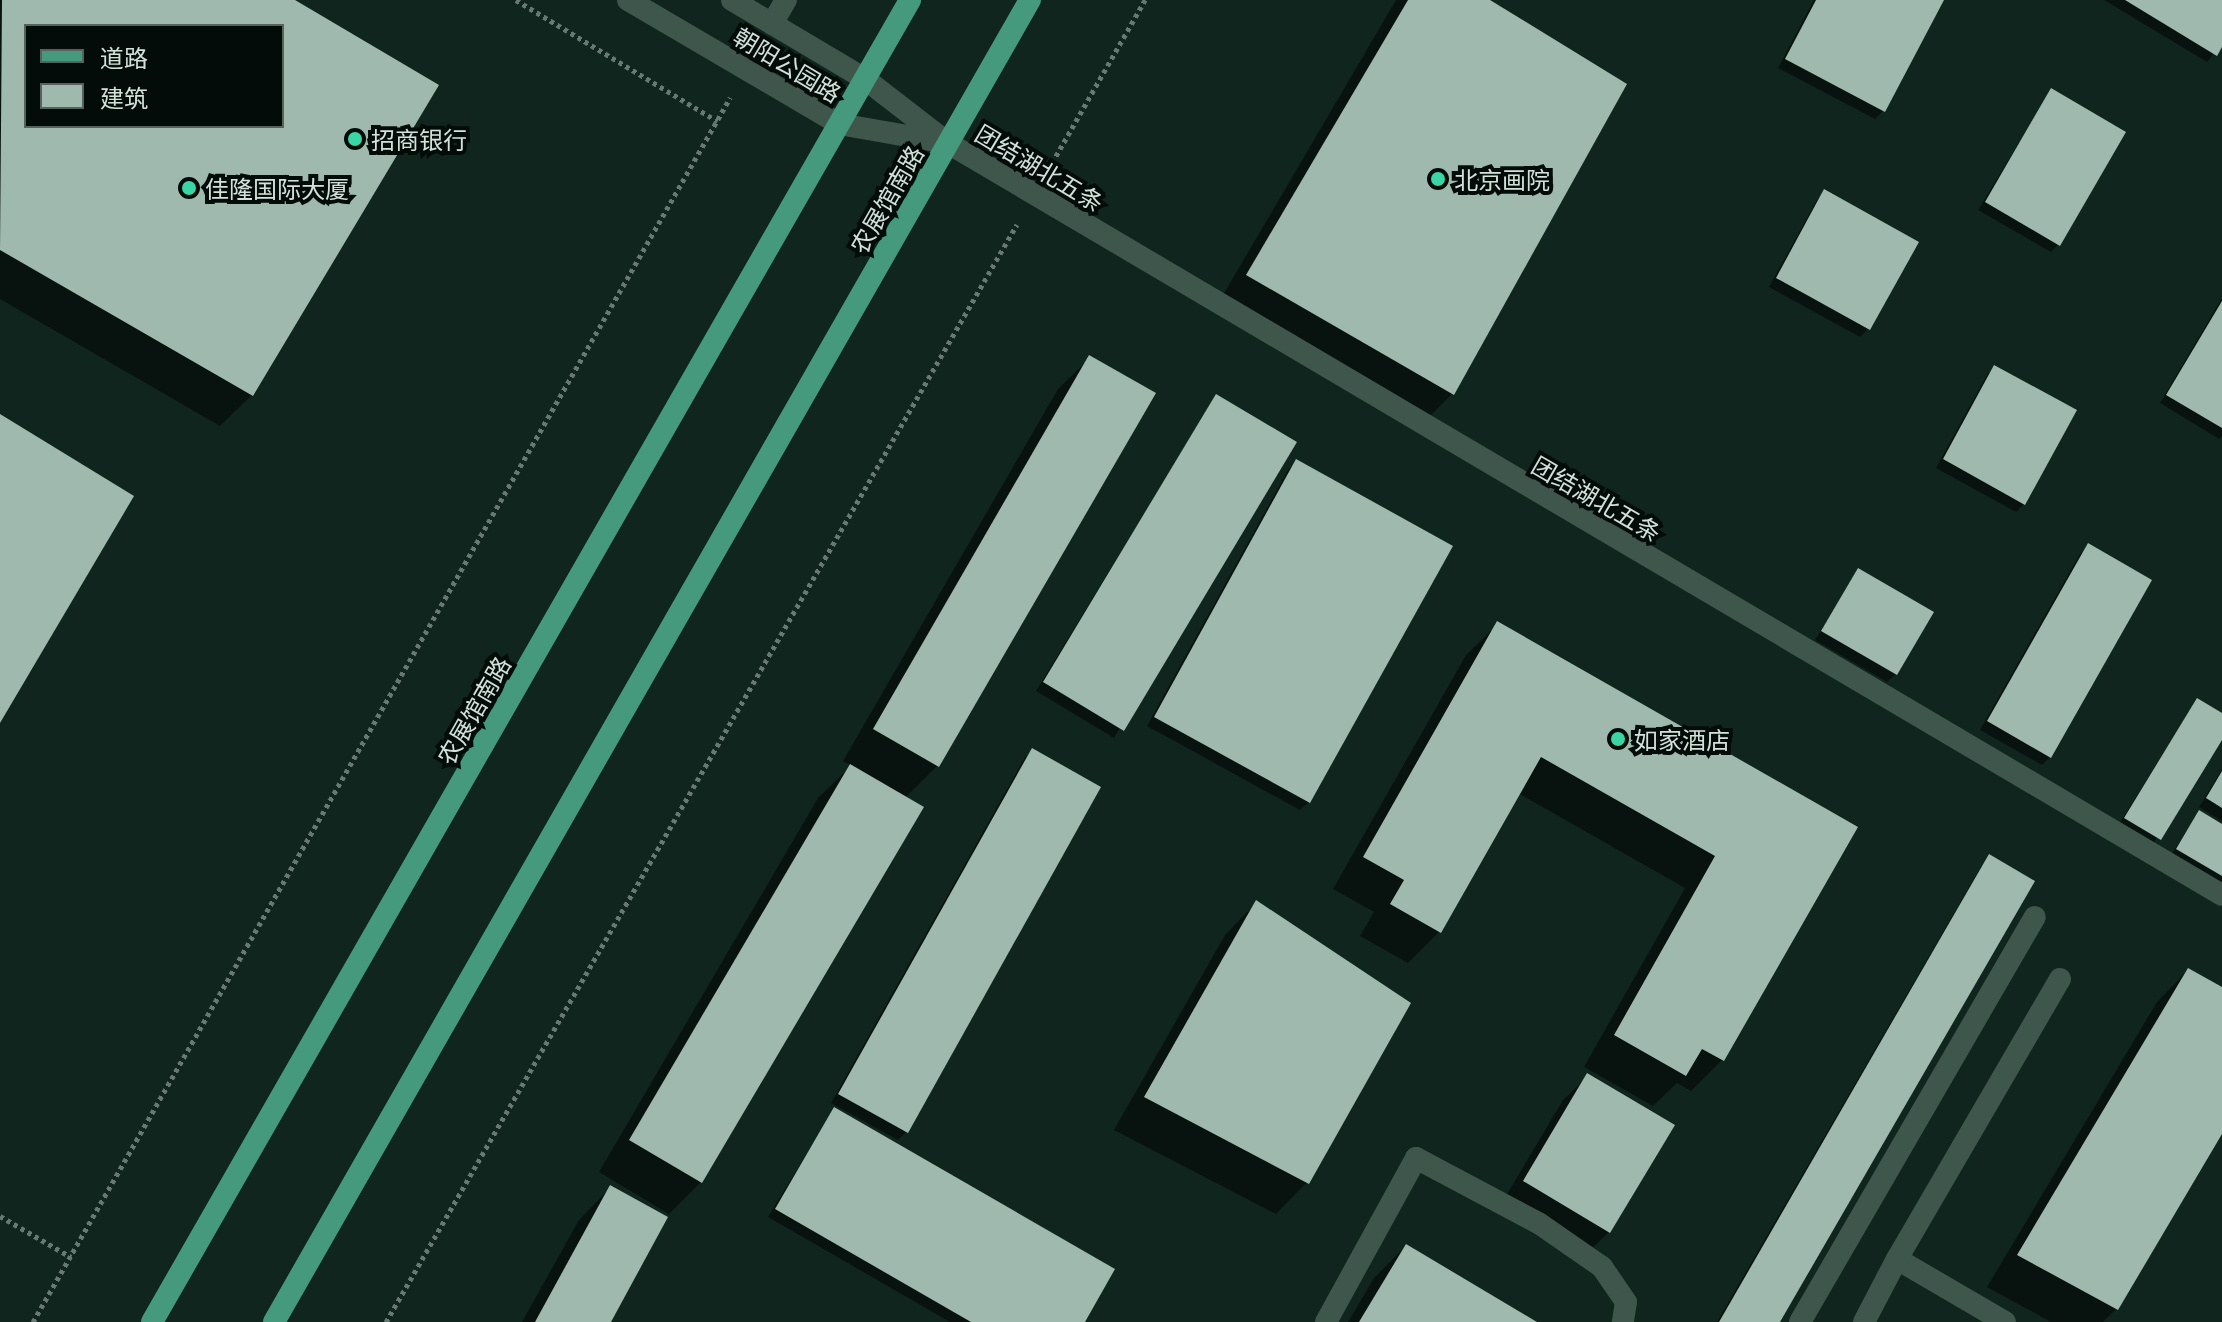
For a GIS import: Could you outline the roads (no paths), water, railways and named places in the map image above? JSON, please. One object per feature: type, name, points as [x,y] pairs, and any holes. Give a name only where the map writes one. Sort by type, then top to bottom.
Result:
[{"type":"main road","name":"农展馆南路","points":[[152,1322],[910,0]]},
{"type":"main road","name":"农展馆南路","points":[[274,1322],[1030,0]]},
{"type":"street","name":"朝阳公园路","points":[[628,0],[839,124]]},
{"type":"street","name":"朝阳公园路","points":[[732,0],[865,79],[948,143]]},
{"type":"street","points":[[772,24],[786,0]]},
{"type":"street","points":[[839,124],[948,143]]},
{"type":"street","name":"团结湖北五条","points":[[948,143],[2222,895]]},
{"type":"street","points":[[1800,1322],[2035,917]]},
{"type":"street","points":[[1864,1322],[1897,1259],[2060,979]]},
{"type":"street","points":[[1326,1322],[1416,1158],[1540,1224],[1602,1267],[1626,1302],[1623,1322]]},
{"type":"street","points":[[1897,1259],[2005,1322]]},
{"type":"place","name":"招商银行","points":[[355,139]]},
{"type":"place","name":"北京画院","points":[[1438,179]]},
{"type":"place","name":"佳隆国际大厦","points":[[189,188]]},
{"type":"place","name":"如家酒店","points":[[1618,739]]}]
